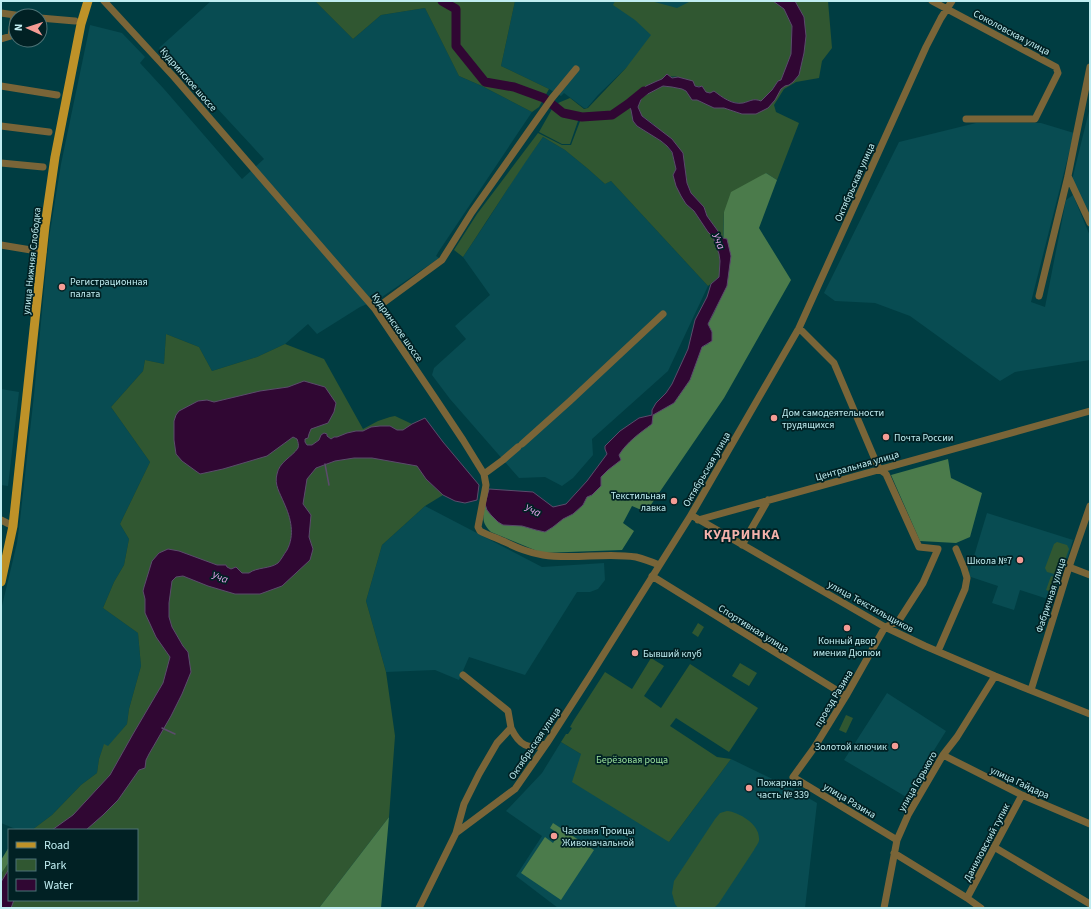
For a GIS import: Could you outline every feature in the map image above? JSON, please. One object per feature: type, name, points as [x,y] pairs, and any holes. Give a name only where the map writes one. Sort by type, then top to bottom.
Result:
[{"type":"main road","name":"улица Нижняя Слободка","points":[[1,582],[13,526],[55,157],[81,24],[88,1]]},
{"type":"street","name":"Кудринское шоссе","points":[[104,1],[174,77],[375,309],[484,474],[486,485],[478,527],[480,531],[519,549],[544,556],[628,556],[644,559],[659,565]]},
{"type":"street","name":"Соколовская улица","points":[[932,1],[1056,67],[1058,73],[1035,119],[966,119]]},
{"type":"street","name":"Октябрьская улица","points":[[419,908],[456,834],[515,789],[547,743],[691,515],[799,328],[926,48],[941,18],[952,1]]},
{"type":"street","points":[[48,19],[75,21]]},
{"type":"street","points":[[1040,296],[1068,176],[1090,67]]},
{"type":"street","points":[[375,309],[442,260],[472,212],[550,101],[576,69]]},
{"type":"street","points":[[1,86],[57,95]]},
{"type":"street","points":[[1,126],[49,132]]},
{"type":"street","points":[[1,163],[44,167]]},
{"type":"street","points":[[1068,176],[1090,223]]},
{"type":"street","points":[[1,245],[43,252]]},
{"type":"street","points":[[484,474],[520,446],[663,314]]},
{"type":"street","points":[[799,328],[834,363],[879,469],[886,474],[919,547],[938,549],[923,583],[898,622],[885,627]]},
{"type":"street","name":"Центральная улица","points":[[698,520],[1090,411]]},
{"type":"street","points":[[742,545],[768,500]]},
{"type":"street","name":"Фабричная улица","points":[[1031,690],[1069,567],[1090,506]]},
{"type":"street","name":"улица Текстильщиков","points":[[691,515],[885,627],[995,676],[1090,714]]},
{"type":"street","points":[[1,520],[13,526]]},
{"type":"street","points":[[938,651],[965,589],[967,578],[956,549]]},
{"type":"street","points":[[1069,567],[1090,575]]},
{"type":"street","name":"Спортивная улица","points":[[652,576],[846,696]]},
{"type":"street","name":"проезд Разина","points":[[793,777],[814,748],[846,696],[885,627]]},
{"type":"street","points":[[463,675],[508,711],[511,728],[515,737],[522,744],[539,747],[547,743]]},
{"type":"street","name":"улица Горького","points":[[884,908],[897,840],[908,815],[943,755],[957,737],[995,676]]},
{"type":"street","points":[[456,834],[464,804],[479,774],[497,743],[511,728]]},
{"type":"street","name":"улица Гайдара","points":[[943,755],[1022,795],[1090,824]]},
{"type":"street","name":"улица Разина","points":[[793,777],[897,840]]},
{"type":"street","name":"Даниловский тупик","points":[[967,898],[1022,795]]},
{"type":"street","points":[[994,847],[1090,904]]},
{"type":"street","points":[[894,853],[981,908]]},
{"type":"shaded area","points":[[211,1],[315,1],[353,39],[381,15],[425,8],[459,76],[482,86],[532,112],[439,251],[436,256],[439,258],[435,261],[379,299],[360,307],[317,334],[308,324],[285,344],[257,357],[212,371],[199,347],[166,334],[164,364],[145,360],[143,371],[111,407],[150,462],[120,524],[129,539],[124,565],[114,582],[103,608],[138,633],[141,666],[129,709],[127,724],[108,747],[104,745],[99,759],[97,773],[81,785],[52,815],[33,829],[16,829],[1,823],[1,610],[17,543],[20,520],[49,238],[61,164],[90,25],[122,33],[145,57],[140,63],[242,179],[264,159],[159,48]]},
{"type":"shaded area","points":[[515,1],[704,1],[626,68],[587,108],[584,108],[564,93],[561,96],[501,66]]},
{"type":"shaded area","points":[[1090,107],[1090,217],[1072,180]]},
{"type":"shaded area","points":[[976,123],[1041,123],[1074,133],[1031,302],[1045,307],[1066,200],[1073,195],[1090,236],[1090,360],[1015,372],[1000,381],[910,316],[875,303],[835,301],[824,293],[899,142]]},
{"type":"shaded area","points":[[543,137],[565,150],[605,184],[611,181],[708,286],[668,371],[592,439],[593,455],[573,478],[562,486],[545,477],[519,478],[450,399],[432,375],[434,368],[466,339],[455,326],[490,295],[463,257],[522,166]]},
{"type":"shaded area","points":[[1,389],[19,392],[8,486],[1,485]]},
{"type":"shaded area","points":[[425,506],[542,567],[604,563],[605,580],[598,589],[590,592],[577,592],[525,675],[469,657],[459,680],[435,670],[386,672],[366,601],[382,545]]},
{"type":"shaded area","name":"Школа №7","points":[[987,513],[1073,540],[1054,601],[1020,590],[1014,610],[992,603],[998,586],[968,576]]},
{"type":"shaded area","name":"Золотой ключик","points":[[887,693],[946,731],[926,763],[932,767],[913,801],[844,760]]},
{"type":"shaded area","points":[[561,742],[581,754],[669,842],[731,759],[789,787],[817,803],[805,908],[558,908],[516,876],[542,836],[506,811],[542,773]]},
{"type":"green space","points":[[315,1],[515,1],[501,66],[549,89],[539,107],[532,112],[482,86],[459,76],[425,8],[381,15],[353,39]]},
{"type":"green space","points":[[615,1],[651,1],[677,8],[691,1],[773,1],[784,9],[792,26],[791,54],[781,80],[778,81],[772,90],[761,101],[752,100],[742,103],[726,100],[706,92],[702,86],[695,86],[681,78],[664,77],[646,86],[631,110],[633,121],[637,126],[661,141],[672,153],[676,169],[673,175],[686,204],[694,211],[713,237],[719,254],[719,277],[708,286],[611,181],[605,184],[565,150],[543,137],[463,257],[454,250],[477,214],[538,133],[562,145],[571,145],[582,116],[564,110],[558,103],[570,98],[584,109],[588,108],[626,68],[651,35],[635,20],[613,5]]},
{"type":"green space","points":[[795,1],[828,1],[832,48],[822,61],[819,78],[796,82],[784,89],[774,105],[776,112],[799,123],[777,180],[766,173],[724,212],[723,238],[707,216],[704,207],[691,193],[687,183],[683,153],[652,123],[642,116],[638,107],[642,97],[663,86],[683,89],[697,100],[714,108],[724,108],[742,114],[775,100],[780,89],[789,85],[799,75],[804,53],[804,17]]},
{"type":"green space","points":[[556,104],[563,111],[562,114],[579,118],[570,144],[562,144],[539,132]]},
{"type":"green space","points":[[766,173],[777,180],[759,228],[791,280],[724,398],[646,512],[632,506],[623,523],[634,531],[622,550],[542,553],[491,532],[484,522],[485,504],[491,515],[503,525],[522,526],[545,532],[563,518],[573,514],[583,505],[587,497],[592,495],[601,486],[601,477],[608,470],[623,448],[652,415],[674,403],[690,380],[702,347],[708,344],[712,332],[708,324],[722,295],[724,212],[731,192]]},
{"type":"green space","points":[[166,334],[199,347],[212,371],[257,357],[285,344],[324,359],[363,429],[378,421],[395,416],[412,424],[425,418],[426,479],[443,495],[425,506],[382,545],[366,601],[386,672],[395,736],[389,817],[319,908],[1,908],[1,874],[8,864],[8,901],[138,901],[138,829],[33,829],[52,815],[81,785],[97,773],[99,759],[104,744],[108,746],[127,724],[129,709],[141,666],[138,633],[103,608],[114,582],[124,565],[129,539],[120,524],[150,462],[111,407],[143,371],[145,360],[164,364]]},
{"type":"green space","points":[[948,459],[951,478],[982,493],[970,537],[956,543],[920,541],[891,475]]},
{"type":"green space","points":[[1057,542],[1067,545],[1069,549],[1060,574],[1058,575],[1047,572],[1045,568],[1054,544]]},
{"type":"green space","points":[[1051,576],[1058,578],[1053,593],[1046,590]]},
{"type":"green space","points":[[698,623],[704,627],[698,637],[692,633]]},
{"type":"green space","name":"Берёзовая роща","points":[[651,658],[664,666],[644,696],[661,708],[690,664],[758,708],[729,752],[676,718],[670,726],[717,757],[731,759],[669,842],[572,782],[581,754],[561,742],[572,728],[570,727],[574,720],[605,672],[632,689]]},
{"type":"green space","points":[[740,663],[757,673],[749,686],[732,676]]},
{"type":"green space","points":[[846,715],[853,718],[846,733],[839,730]]},
{"type":"green space","points":[[727,811],[742,816],[756,828],[759,840],[754,850],[719,903],[714,908],[678,908],[675,904],[672,893],[674,881],[715,819],[720,813]]},
{"type":"green space","points":[[389,817],[381,908],[319,908]]},
{"type":"green space","points":[[553,823],[594,850],[561,900],[521,873],[545,837],[553,843],[559,834],[550,828]]},
{"type":"green space","points":[[8,849],[8,864],[1,874],[1,860]]},
{"type":"water","name":"Уча","points":[[773,1],[795,1],[804,17],[806,36],[799,75],[793,82],[781,89],[775,100],[768,108],[756,114],[742,114],[724,108],[714,108],[697,100],[692,100],[686,91],[682,89],[663,86],[642,97],[638,107],[642,116],[672,139],[683,153],[687,183],[691,193],[704,207],[707,216],[723,238],[727,239],[731,256],[727,286],[708,324],[712,332],[712,341],[702,347],[690,380],[674,403],[653,415],[652,424],[626,446],[619,455],[621,460],[601,477],[601,486],[592,495],[587,497],[583,505],[573,514],[563,519],[545,532],[522,526],[503,525],[498,522],[487,510],[485,504],[489,489],[533,492],[553,507],[566,504],[587,481],[607,454],[605,446],[620,431],[639,418],[652,415],[652,410],[656,403],[666,393],[672,384],[688,349],[695,320],[707,297],[711,284],[719,277],[719,254],[713,237],[694,211],[686,204],[676,186],[673,175],[676,169],[672,152],[661,141],[637,126],[633,121],[629,106],[646,86],[662,79],[667,74],[672,78],[678,77],[693,81],[695,86],[702,86],[706,92],[710,93],[714,91],[727,100],[735,103],[743,103],[754,100],[761,101],[772,90],[778,81],[781,80],[791,54],[792,26],[784,9]]},
{"type":"water","name":"Уча","points":[[304,381],[325,387],[336,403],[334,412],[328,423],[311,429],[308,438],[305,439],[307,445],[312,445],[319,440],[321,435],[324,433],[331,439],[347,433],[363,431],[371,427],[390,426],[397,430],[403,430],[425,418],[479,485],[477,500],[465,503],[455,501],[443,495],[426,479],[417,466],[372,458],[354,458],[335,461],[316,468],[307,479],[303,504],[311,515],[309,537],[313,549],[310,560],[282,586],[260,594],[235,594],[208,586],[183,576],[176,577],[172,581],[169,617],[172,627],[188,652],[191,672],[182,694],[146,760],[145,768],[139,770],[118,800],[87,829],[53,829],[73,815],[110,775],[163,683],[170,657],[156,637],[145,613],[145,599],[143,591],[152,561],[159,553],[168,549],[179,551],[217,565],[226,565],[231,569],[236,567],[242,573],[249,573],[278,563],[287,550],[291,538],[290,521],[278,489],[276,478],[280,466],[298,448],[297,439],[293,437],[267,456],[200,474],[182,461],[176,454],[174,421],[176,415],[179,411],[198,401],[207,400],[214,402],[260,391],[288,387]]},
{"type":"water","points":[[8,871],[8,901],[14,901],[11,908],[1,908],[1,882]]},
{"type":"waterway","points":[[442,1],[456,9],[456,46],[485,82],[514,87],[544,98],[563,113],[582,117],[612,115],[644,91]]},
{"type":"waterway","points":[[325,464],[329,485]]},
{"type":"waterway","points":[[162,728],[175,734]]},
{"type":"place","name":"Регистрационная палата","points":[[62,287]]},
{"type":"place","name":"Дом самодеятельности трудящихся","points":[[774,418]]},
{"type":"place","name":"Почта России","points":[[886,437]]},
{"type":"place","name":"Текстильная лавка","points":[[674,501]]},
{"type":"place","name":"Школа №7","points":[[1020,560]]},
{"type":"place","name":"Конный двор имения Дюпюи","points":[[847,628]]},
{"type":"place","name":"Бывший клуб","points":[[635,653]]},
{"type":"place","name":"Золотой ключик","points":[[895,746]]},
{"type":"place","name":"Пожарная часть № 339","points":[[749,788]]},
{"type":"place","name":"Часовня Троицы Живоначальной","points":[[554,836]]},
{"type":"district","name":"КУДРИНКА","points":[[742,534]]}]
